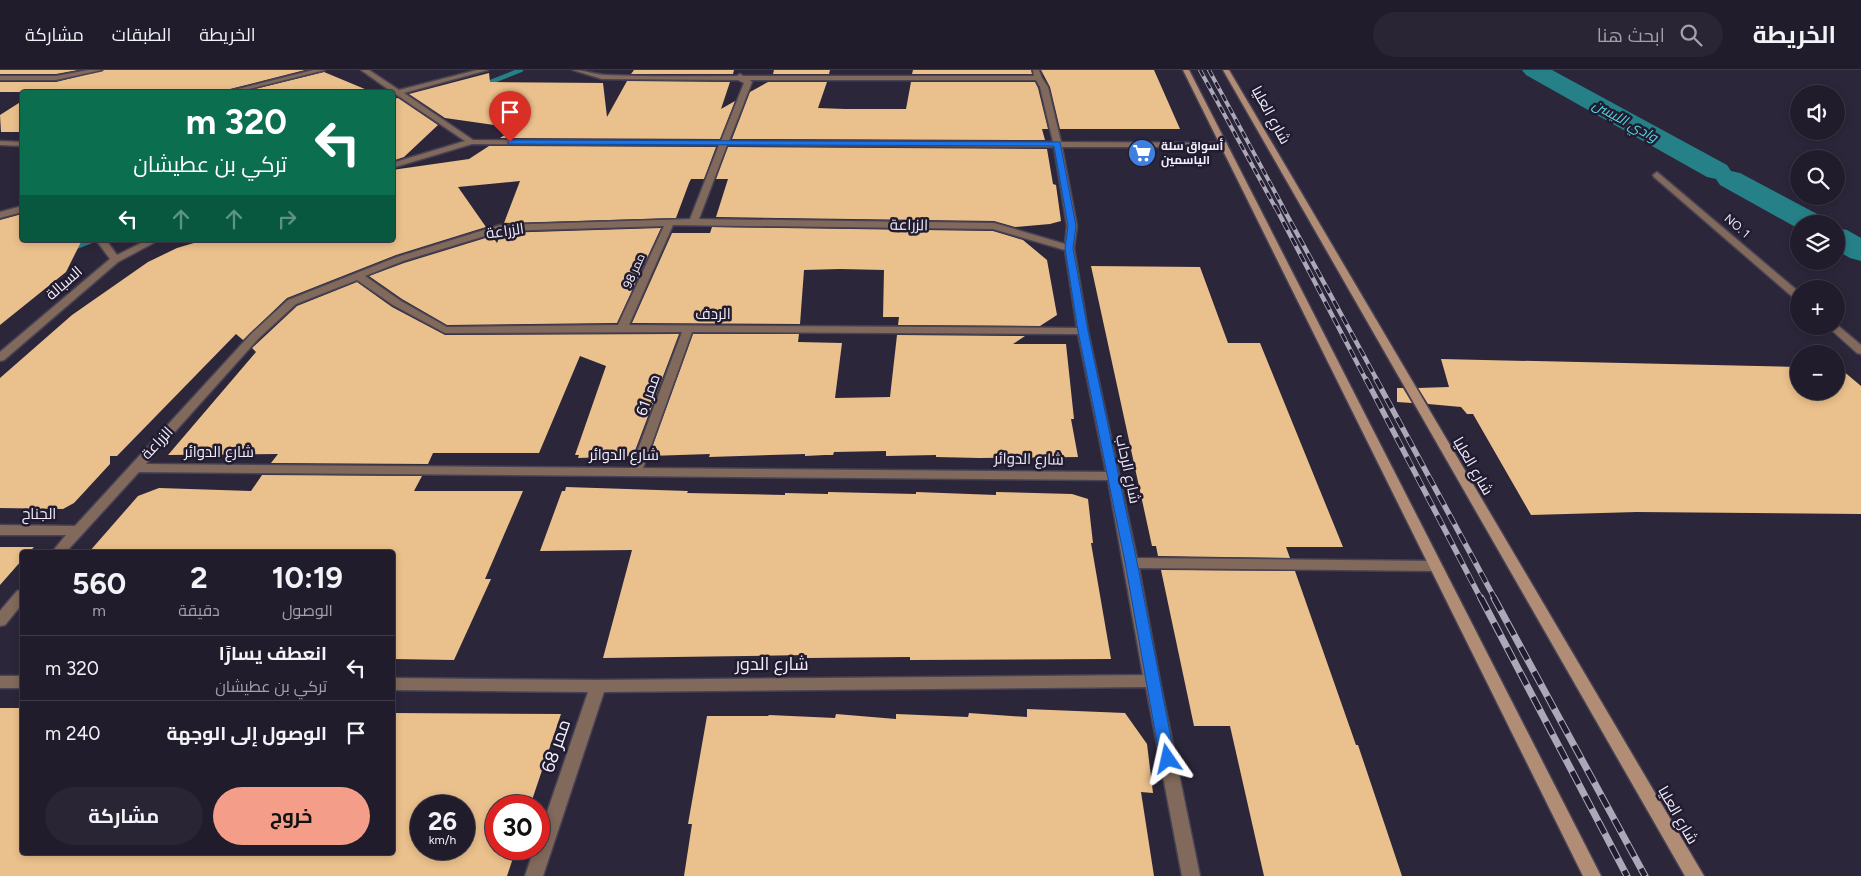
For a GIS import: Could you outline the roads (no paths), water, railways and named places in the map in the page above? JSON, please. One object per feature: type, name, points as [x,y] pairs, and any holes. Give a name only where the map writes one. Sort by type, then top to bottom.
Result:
[{"type":"main road","points":[[1186,70],[1592,876]]},
{"type":"main road","name":"شارع العليا","points":[[1226,70],[1695,876]]},
{"type":"street","points":[[0,78],[56,78],[99,70]]},
{"type":"street","points":[[238,90],[322,70]]},
{"type":"street","points":[[364,70],[392,90]]},
{"type":"street","points":[[396,93],[485,70]]},
{"type":"street","points":[[576,70],[602,77],[741,74],[1037,74]]},
{"type":"street","points":[[694,222],[748,82],[741,74]]},
{"type":"street","name":"شارع الرحاب","points":[[1037,74],[1044,87],[1057,143],[1072,226],[1069,248],[1083,331],[1131,562],[1152,681],[1191,876]]},
{"type":"street","points":[[396,93],[471,142]]},
{"type":"street","points":[[395,165],[471,142],[1224,145]]},
{"type":"street","points":[[0,143],[20,143]]},
{"type":"street","name":"NO. 1","points":[[1657,174],[1790,289]]},
{"type":"street","points":[[0,215],[20,210]]},
{"type":"street","name":"الزراعة","points":[[60,550],[255,336],[292,302],[416,254],[500,228],[694,222],[994,226],[1069,248]]},
{"type":"street","name":"ممر 98","points":[[622,328],[669,224]]},
{"type":"street","points":[[102,242],[115,260]]},
{"type":"street","name":"السبالة","points":[[0,358],[115,260],[150,242]]},
{"type":"street","name":"الردف","points":[[357,276],[397,303],[445,330],[622,328],[1083,331]]},
{"type":"street","name":"ممر 61","points":[[636,471],[688,329]]},
{"type":"street","points":[[1842,335],[1861,351]]},
{"type":"street","name":"شارع الدوائر","points":[[134,468],[1113,476]]},
{"type":"street","name":"الجناح","points":[[0,530],[77,531]]},
{"type":"street","points":[[1131,562],[1435,566]]},
{"type":"street","points":[[0,621],[20,597]]},
{"type":"street","name":"شارع الدور","points":[[395,684],[598,686],[1152,681]]},
{"type":"street","points":[[0,682],[20,682]]},
{"type":"street","name":"ممر 68","points":[[534,876],[598,686]]},
{"type":"waterway","points":[[483,85],[521,70]]},
{"type":"waterway","name":"وادي الليسن","points":[[1534,70],[1717,171]]},
{"type":"waterway","name":"وادي الليسن","points":[[1730,179],[1796,215]]},
{"type":"waterway","points":[[72,248],[88,242]]},
{"type":"waterway","name":"وادي الليسن","points":[[1845,242],[1861,251]]},
{"type":"railway","points":[[1200,70],[1275,207]]},
{"type":"railway","points":[[1209,70],[1283,207]]},
{"type":"railway","points":[[1275,206],[1366,380]]},
{"type":"railway","points":[[1282,206],[1377,380]]},
{"type":"railway","points":[[1366,379],[1481,599]]},
{"type":"railway","points":[[1376,379],[1495,599]]},
{"type":"railway","points":[[1481,598],[1627,876]]},
{"type":"railway","points":[[1494,598],[1645,876]]},
{"type":"place","name":"أسواق سلة الياسمين","points":[[1142,153]]}]
